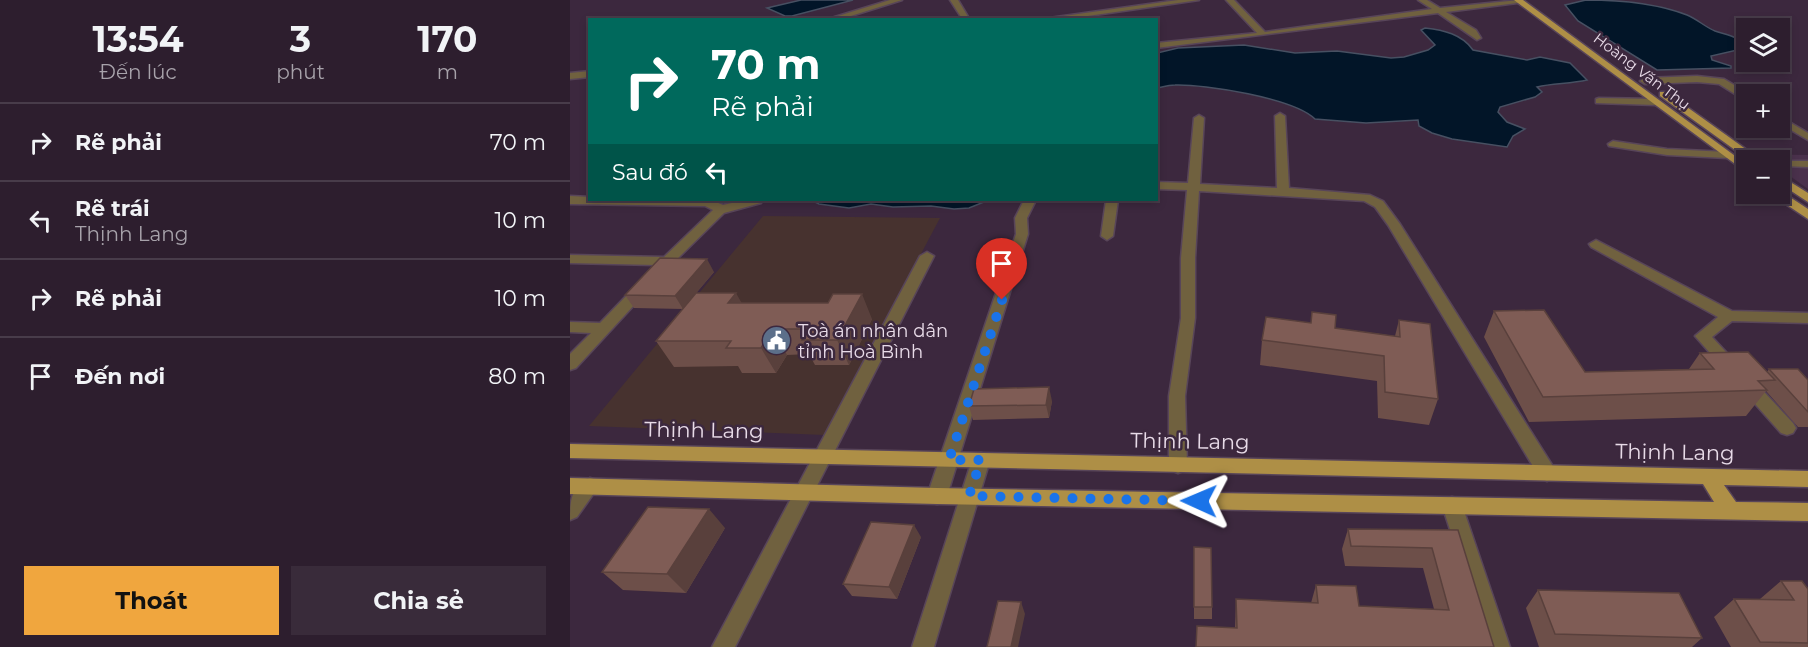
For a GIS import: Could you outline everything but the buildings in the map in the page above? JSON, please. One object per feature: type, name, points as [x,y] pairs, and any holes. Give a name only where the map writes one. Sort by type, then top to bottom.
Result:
[{"type":"main road","name":"Hoàng Văn Thụ","points":[[1532,0],[1741,150]]},
{"type":"main road","name":"Hoàng Văn Thụ","points":[[1520,1],[1736,161]]},
{"type":"main road","points":[[1556,28],[1570,28]]},
{"type":"main road","points":[[1790,185],[1808,198]]},
{"type":"main road","points":[[1790,202],[1806,213]]},
{"type":"main road","name":"Thịnh Lang","points":[[570,451],[1808,479]]},
{"type":"main road","points":[[1708,476],[1730,510]]},
{"type":"main road","points":[[570,486],[937,496],[1808,512]]},
{"type":"street","points":[[835,18],[898,0]]},
{"type":"street","points":[[954,0],[966,18]]},
{"type":"street","points":[[1049,18],[1095,10],[1196,0]]},
{"type":"street","points":[[1230,0],[1263,34]]},
{"type":"street","points":[[1422,0],[1473,32],[1477,38]]},
{"type":"street","points":[[1161,46],[1520,1]]},
{"type":"street","points":[[1126,8],[1138,18]]},
{"type":"street","points":[[570,76],[588,74]]},
{"type":"street","points":[[1645,81],[1697,79],[1721,81],[1736,91]]},
{"type":"street","points":[[1599,101],[1656,102]]},
{"type":"street","points":[[1280,116],[1283,191]]},
{"type":"street","points":[[1178,465],[1177,396],[1188,318],[1188,258],[1199,118]]},
{"type":"street","points":[[1790,126],[1808,137]]},
{"type":"street","points":[[1613,144],[1667,152],[1727,154]]},
{"type":"street","points":[[1790,164],[1808,164]]},
{"type":"street","points":[[1158,185],[1283,191],[1366,198],[1379,204],[1394,224],[1547,473]]},
{"type":"street","points":[[570,200],[588,200]]},
{"type":"street","points":[[638,201],[707,202],[717,206],[720,210]]},
{"type":"street","points":[[570,364],[667,261],[720,210],[753,201]]},
{"type":"street","points":[[937,496],[1022,234],[1021,218],[1030,201]]},
{"type":"street","points":[[1107,236],[1112,201]]},
{"type":"street","points":[[1596,244],[1728,316],[1808,318]]},
{"type":"street","points":[[723,647],[825,457],[927,256]]},
{"type":"street","points":[[570,259],[667,261]]},
{"type":"street","points":[[1728,316],[1703,336],[1787,428]]},
{"type":"street","points":[[570,327],[605,328]]},
{"type":"street","points":[[923,647],[981,460]]},
{"type":"street","points":[[570,511],[590,486]]},
{"type":"street","points":[[1452,506],[1499,647]]},
{"type":"shaded area","points":[[1790,155],[1808,155],[1808,189],[1790,176]]},
{"type":"shaded area","points":[[763,216],[940,218],[825,435],[589,426]]},
{"type":"water","points":[[801,0],[853,0],[792,16],[785,16],[767,8]]},
{"type":"water","points":[[1586,0],[1637,3],[1691,17],[1715,31],[1736,38],[1736,50],[1711,56],[1712,60],[1731,66],[1731,68],[1657,70],[1578,21],[1565,5]]},
{"type":"water","points":[[1425,28],[1458,37],[1473,50],[1527,60],[1540,57],[1570,63],[1587,80],[1537,87],[1542,92],[1535,97],[1500,107],[1498,112],[1507,122],[1525,129],[1513,136],[1507,147],[1452,139],[1432,133],[1419,126],[1418,120],[1366,123],[1315,119],[1304,111],[1288,105],[1248,94],[1188,85],[1158,88],[1158,53],[1178,48],[1244,45],[1295,53],[1337,51],[1391,58],[1428,50],[1435,45],[1421,30]]},
{"type":"water","points":[[813,201],[986,201],[969,208],[954,209],[871,204],[849,208]]},
{"type":"place","name":"Toà án nhân dân tỉnh Hoà Bình","points":[[777,341]]},
{"type":"route","points":[[1002,300],[949,460],[981,460],[969,496],[1199,501]]}]
